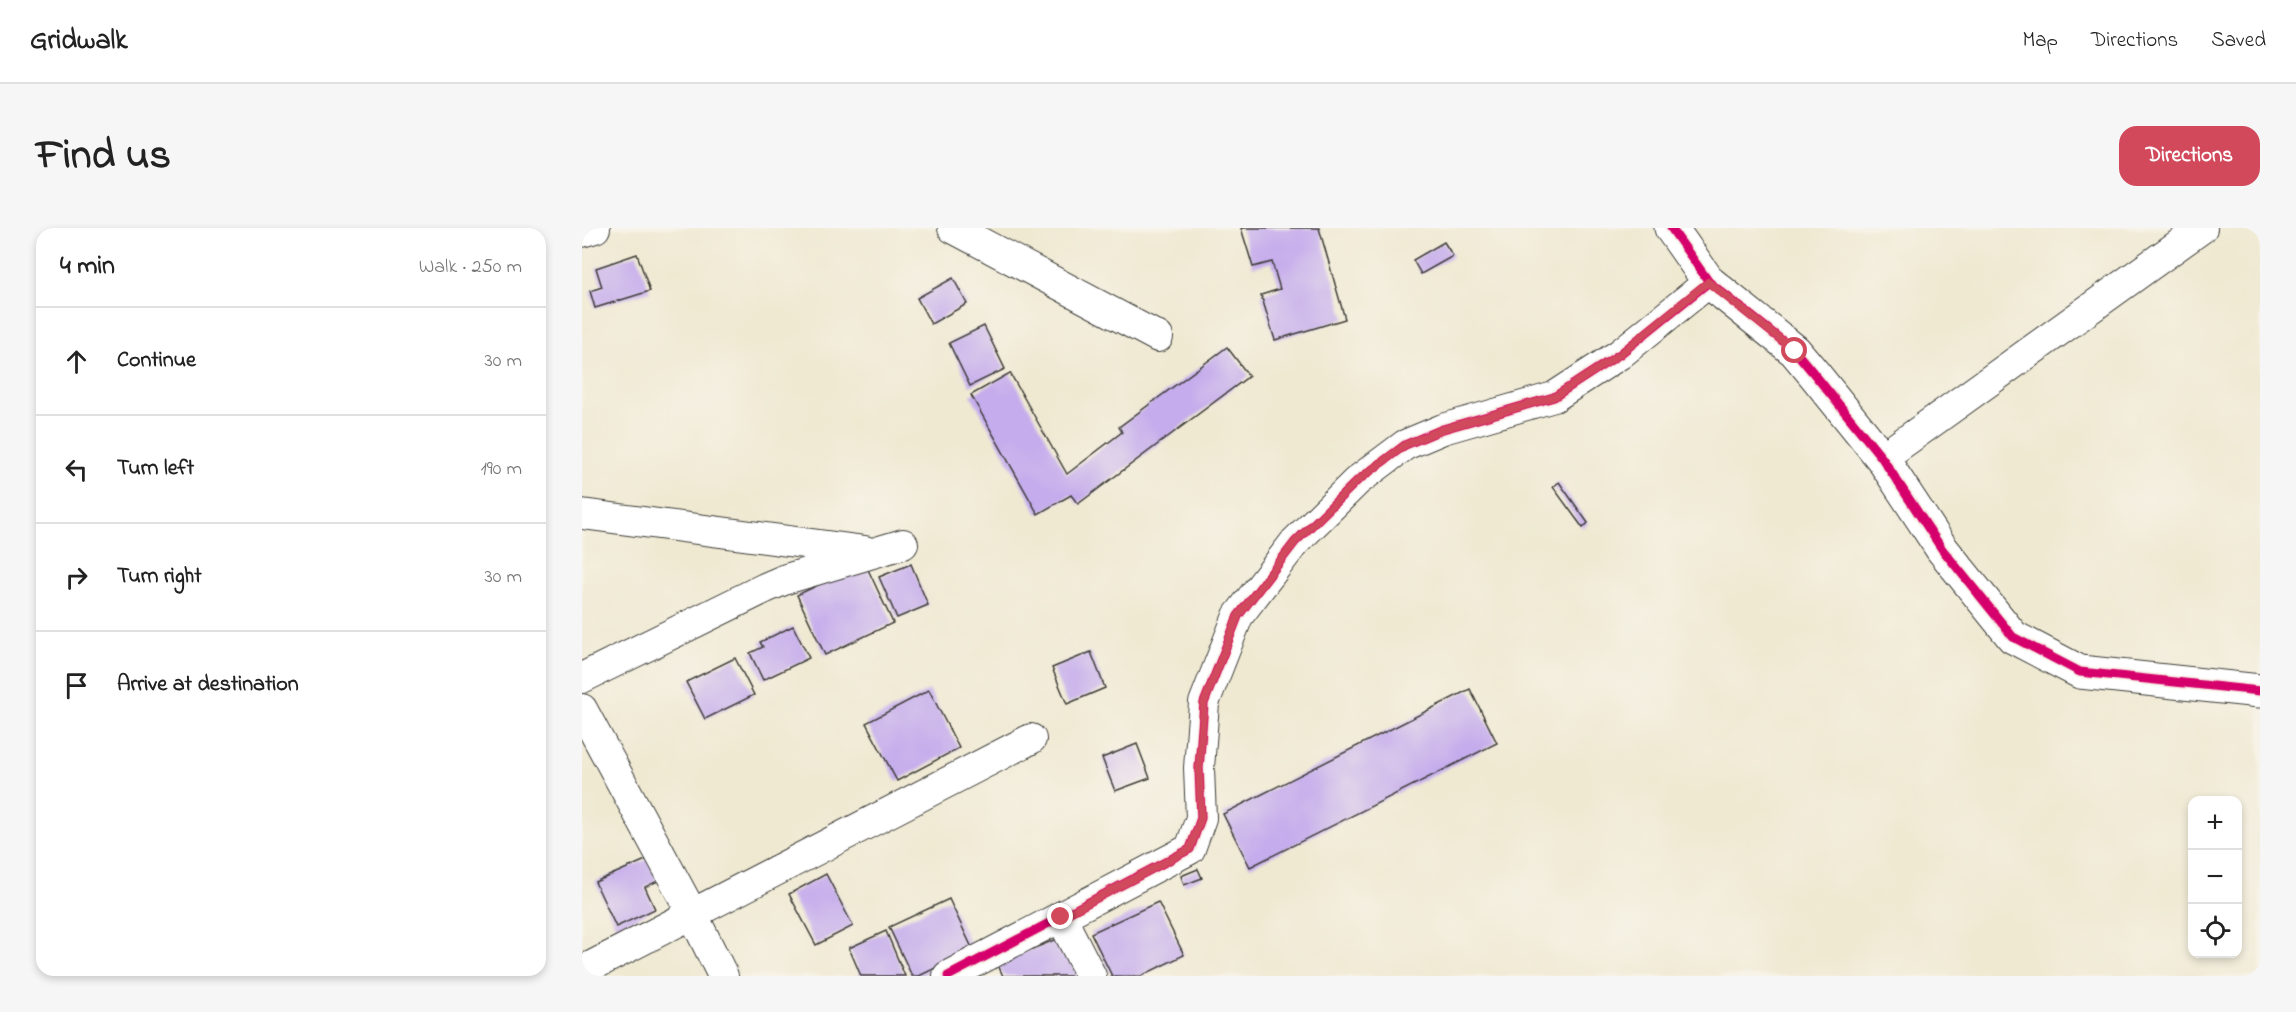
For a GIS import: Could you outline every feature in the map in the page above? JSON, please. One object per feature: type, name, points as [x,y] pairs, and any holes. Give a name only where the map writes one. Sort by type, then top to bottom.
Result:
[{"type":"street","points":[[582,232],[595,228]]},
{"type":"street","points":[[952,228],[1158,338]]},
{"type":"street","points":[[1671,228],[1708,282],[1795,351],[1882,458],[1942,549],[2013,637],[2080,672],[2260,691]]},
{"type":"street","points":[[1882,458],[2202,228]]},
{"type":"street","points":[[948,976],[1190,849],[1201,818],[1199,768],[1204,703],[1238,616],[1295,542],[1349,489],[1405,445],[1443,429],[1554,397],[1620,354],[1708,282]]},
{"type":"street","points":[[582,514],[890,548],[786,579],[582,678]]},
{"type":"street","points":[[582,709],[692,913],[723,976]]},
{"type":"street","points":[[582,971],[1031,739]]},
{"type":"street","points":[[1061,917],[1091,976]]},
{"type":"building","points":[[1241,228],[1319,228],[1345,319],[1275,340],[1261,295],[1280,289],[1272,262],[1253,267]]},
{"type":"building","points":[[1444,242],[1453,256],[1421,274],[1413,260]]},
{"type":"building","points":[[637,254],[650,291],[595,308],[590,291],[602,287],[596,268]]},
{"type":"building","points":[[953,278],[967,304],[931,324],[917,298]]},
{"type":"building","points":[[984,326],[1005,369],[970,386],[949,343]]},
{"type":"building","points":[[1227,347],[1249,376],[1078,504],[1071,495],[1038,514],[971,395],[1010,373],[1067,474],[1122,432],[1119,427]]},
{"type":"building","points":[[1559,482],[1588,523],[1583,528],[1553,487]]},
{"type":"building","points":[[865,563],[893,623],[825,655],[797,595]]},
{"type":"building","points":[[911,564],[928,605],[897,618],[879,577]]},
{"type":"building","points":[[793,626],[809,658],[763,680],[750,653],[763,647],[760,642]]},
{"type":"building","points":[[1091,652],[1105,688],[1067,704],[1052,668]]},
{"type":"building","points":[[735,658],[754,695],[705,719],[686,682]]},
{"type":"building","points":[[1470,689],[1497,743],[1250,867],[1223,814]]},
{"type":"building","points":[[929,690],[959,748],[897,781],[866,723]]},
{"type":"building","points":[[1137,744],[1150,778],[1115,791],[1102,758]]},
{"type":"building","points":[[648,859],[658,881],[645,887],[655,909],[616,927],[595,882]]},
{"type":"building","points":[[1198,869],[1202,878],[1184,885],[1181,876]]},
{"type":"building","points":[[826,874],[853,926],[816,945],[789,894]]},
{"type":"building","points":[[949,899],[973,950],[919,976],[912,976],[889,927]]},
{"type":"building","points":[[1158,902],[1184,955],[1141,976],[1112,976],[1091,933]]},
{"type":"building","points":[[886,931],[905,976],[861,976],[849,948]]},
{"type":"building","points":[[1062,937],[1078,976],[1003,976],[997,963]]},
{"type":"cycle path","points":[[1671,228],[1709,282],[1795,351],[1882,458],[1942,549],[2013,637],[2080,672],[2260,691]]},
{"type":"cycle path","points":[[948,976],[1190,849],[1201,818],[1199,768],[1204,703],[1238,616],[1295,542],[1357,481],[1405,445],[1443,429],[1554,397],[1620,354],[1709,282]]},
{"type":"route","points":[[1061,917],[1190,849],[1201,818],[1199,768],[1204,703],[1238,616],[1295,542],[1357,481],[1405,445],[1443,429],[1554,397],[1620,354],[1708,282],[1795,351]]}]
